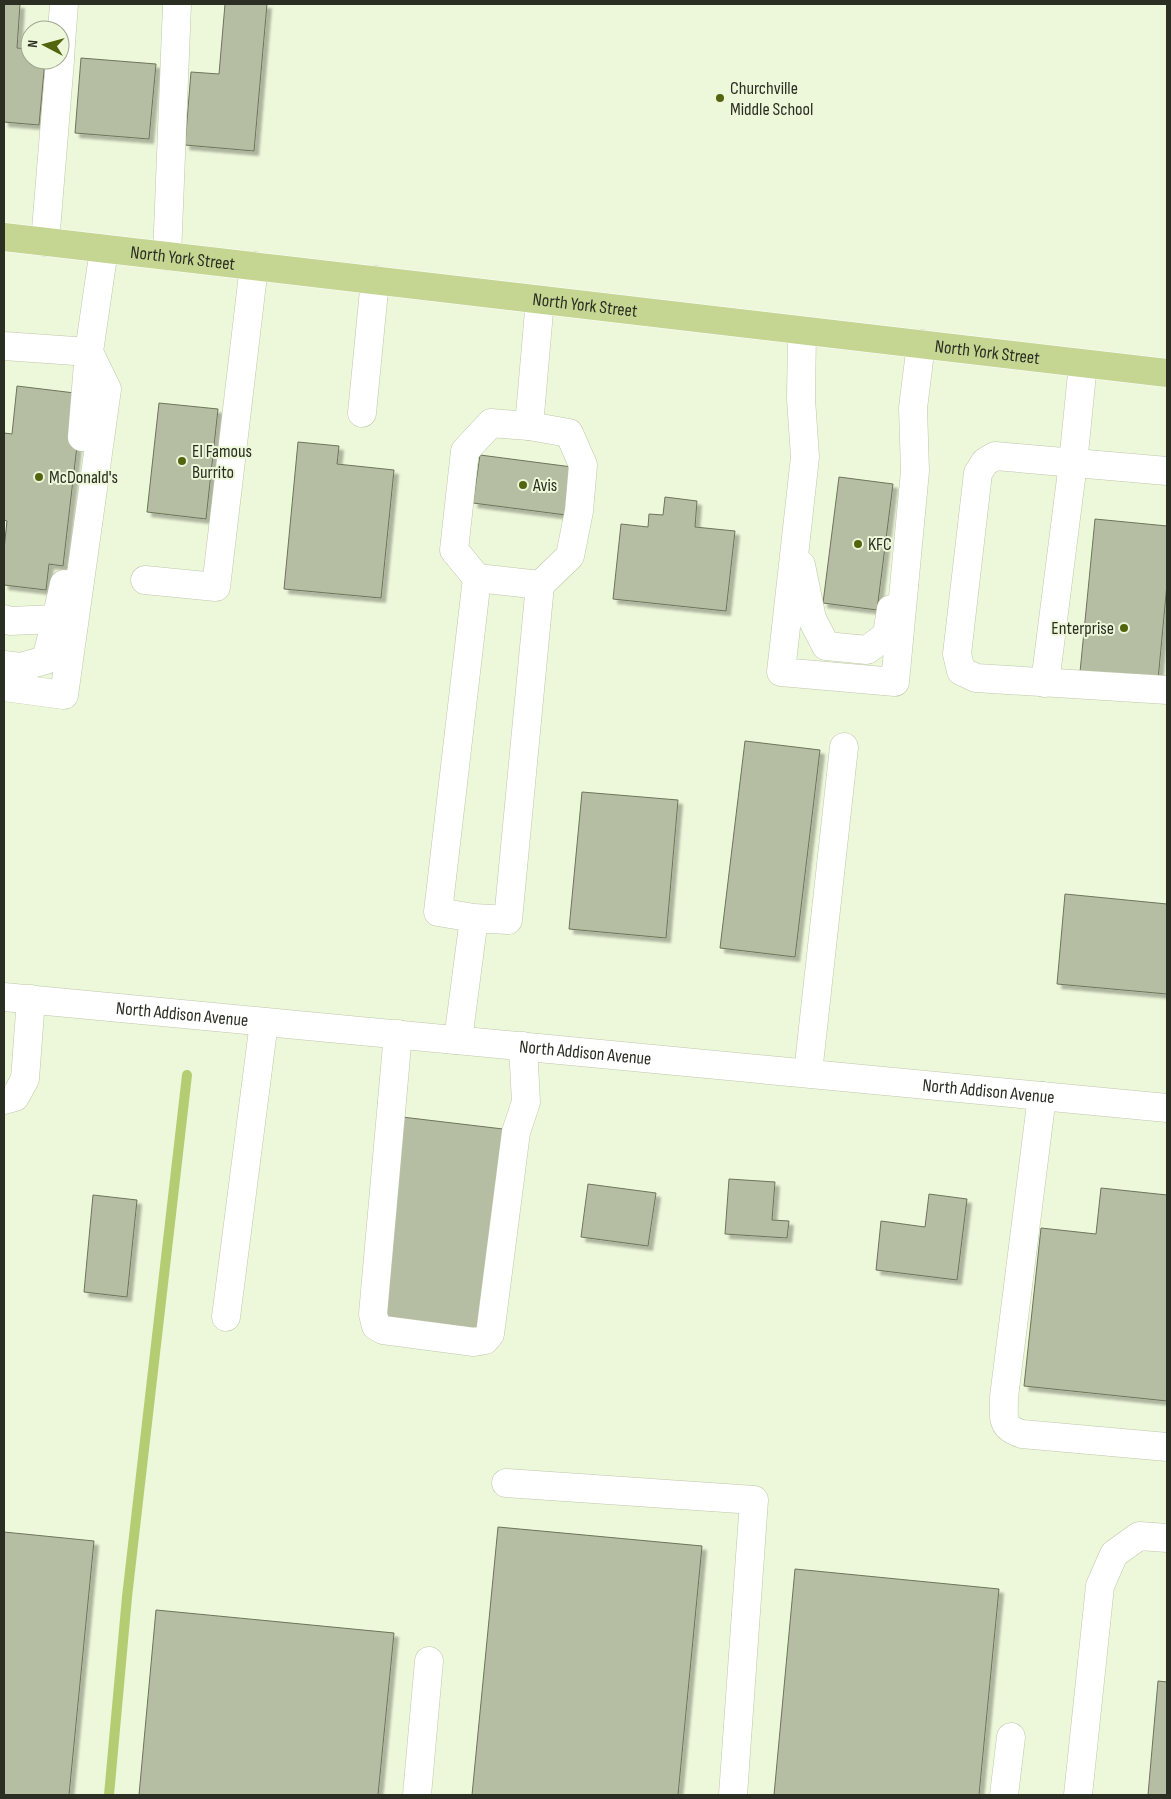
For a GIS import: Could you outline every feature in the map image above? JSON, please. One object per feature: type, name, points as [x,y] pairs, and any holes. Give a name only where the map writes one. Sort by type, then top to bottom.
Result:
[{"type":"main road","name":"North York Street","points":[[4,237],[1167,373]]},
{"type":"street","points":[[63,20],[64,4]]},
{"type":"street","points":[[168,256],[177,4]]},
{"type":"street","points":[[46,242],[59,70]]},
{"type":"street","points":[[4,665],[20,667],[46,660],[56,619],[72,548],[89,352],[104,249]]},
{"type":"street","points":[[145,580],[216,587],[254,266]]},
{"type":"street","points":[[362,413],[375,280]]},
{"type":"street","points":[[529,426],[540,300]]},
{"type":"street","points":[[802,331],[801,399],[806,457],[781,672],[895,682],[916,472],[913,408],[921,344]]},
{"type":"street","points":[[4,346],[89,352]]},
{"type":"street","points":[[4,687],[64,695],[107,389],[89,352]]},
{"type":"street","points":[[1045,683],[1073,463],[1083,364]]},
{"type":"street","points":[[477,578],[438,912],[474,918],[508,920],[540,585],[570,556],[579,511],[583,465],[568,433],[529,426],[491,423],[465,451],[454,550],[477,578],[540,585]]},
{"type":"street","points":[[1167,471],[995,456],[985,462],[978,473],[957,654],[961,670],[976,678],[1167,690]]},
{"type":"street","points":[[796,541],[812,619],[826,646],[868,650],[887,635],[916,472]]},
{"type":"street","points":[[4,619],[10,621],[56,619]]},
{"type":"street","points":[[808,1073],[844,747]]},
{"type":"street","points":[[458,1040],[474,918]]},
{"type":"street","name":"North Addison Avenue","points":[[4,997],[1167,1108]]},
{"type":"street","points":[[4,1100],[14,1097],[25,1079],[31,999]]},
{"type":"street","points":[[226,1317],[264,1022]]},
{"type":"street","points":[[398,1034],[373,1314],[376,1326],[383,1330],[474,1342],[485,1340],[490,1334],[516,1132],[526,1102],[523,1046]]},
{"type":"street","points":[[1042,1096],[1004,1397],[1004,1420],[1010,1430],[1022,1434],[1167,1448]]},
{"type":"street","points":[[506,1483],[754,1500],[733,1795]]},
{"type":"street","points":[[1078,1795],[1100,1586],[1114,1554],[1139,1536],[1167,1538]]},
{"type":"street","points":[[417,1795],[429,1661]]},
{"type":"street","points":[[1004,1795],[1011,1737]]},
{"type":"building","points":[[4,4],[20,4],[17,48],[20,48],[20,70],[44,70],[39,125],[4,122]]},
{"type":"building","points":[[225,4],[267,4],[254,151],[185,145],[191,72],[219,74]]},
{"type":"building","points":[[81,58],[156,64],[149,139],[75,133]]},
{"type":"building","name":"McDonald's","points":[[17,386],[83,394],[63,566],[49,564],[46,590],[4,585],[4,549],[7,521],[4,520],[4,433],[12,434]]},
{"type":"building","name":"El Famous Burrito","points":[[159,403],[218,409],[206,519],[147,512]]},
{"type":"building","points":[[298,442],[339,446],[337,464],[394,470],[381,598],[284,589]]},
{"type":"building","name":"Avis","points":[[480,455],[572,467],[566,515],[473,503]]},
{"type":"building","name":"KFC","points":[[839,477],[893,484],[877,610],[823,603]]},
{"type":"building","points":[[665,497],[697,501],[695,527],[735,531],[726,611],[613,599],[621,524],[648,527],[649,514],[663,515]]},
{"type":"building","name":"Enterprise","points":[[1095,519],[1167,526],[1167,584],[1158,680],[1080,672]]},
{"type":"building","points":[[745,741],[820,750],[795,957],[720,948]]},
{"type":"building","points":[[582,792],[678,800],[666,938],[569,929]]},
{"type":"building","points":[[1065,894],[1167,904],[1167,994],[1057,984]]},
{"type":"building","points":[[402,1117],[503,1129],[479,1331],[378,1319]]},
{"type":"building","points":[[729,1179],[775,1182],[772,1220],[789,1221],[787,1238],[725,1234]]},
{"type":"building","points":[[588,1184],[656,1193],[648,1246],[581,1237]]},
{"type":"building","points":[[1101,1188],[1167,1195],[1167,1401],[1024,1386],[1041,1228],[1096,1234]]},
{"type":"building","points":[[929,1194],[967,1199],[957,1280],[876,1270],[881,1221],[925,1227]]},
{"type":"building","points":[[93,1195],[137,1200],[127,1297],[84,1292]]},
{"type":"building","points":[[498,1527],[702,1546],[678,1795],[472,1795]]},
{"type":"building","points":[[4,1532],[94,1541],[69,1795],[4,1795]]},
{"type":"building","points":[[795,1569],[999,1589],[979,1795],[774,1795]]},
{"type":"building","points":[[156,1610],[394,1633],[378,1795],[139,1795]]},
{"type":"building","points":[[1158,1681],[1167,1682],[1167,1795],[1148,1795]]},
{"type":"waterway","points":[[109,1795],[127,1597],[187,1075]]},
{"type":"place","name":"Churchville Middle School","points":[[720,98]]},
{"type":"place","name":"El Famous Burrito","points":[[182,461]]},
{"type":"place","name":"McDonald's","points":[[39,477]]},
{"type":"place","name":"Avis","points":[[523,485]]},
{"type":"place","name":"KFC","points":[[858,544]]},
{"type":"place","name":"Enterprise","points":[[1124,628]]}]
